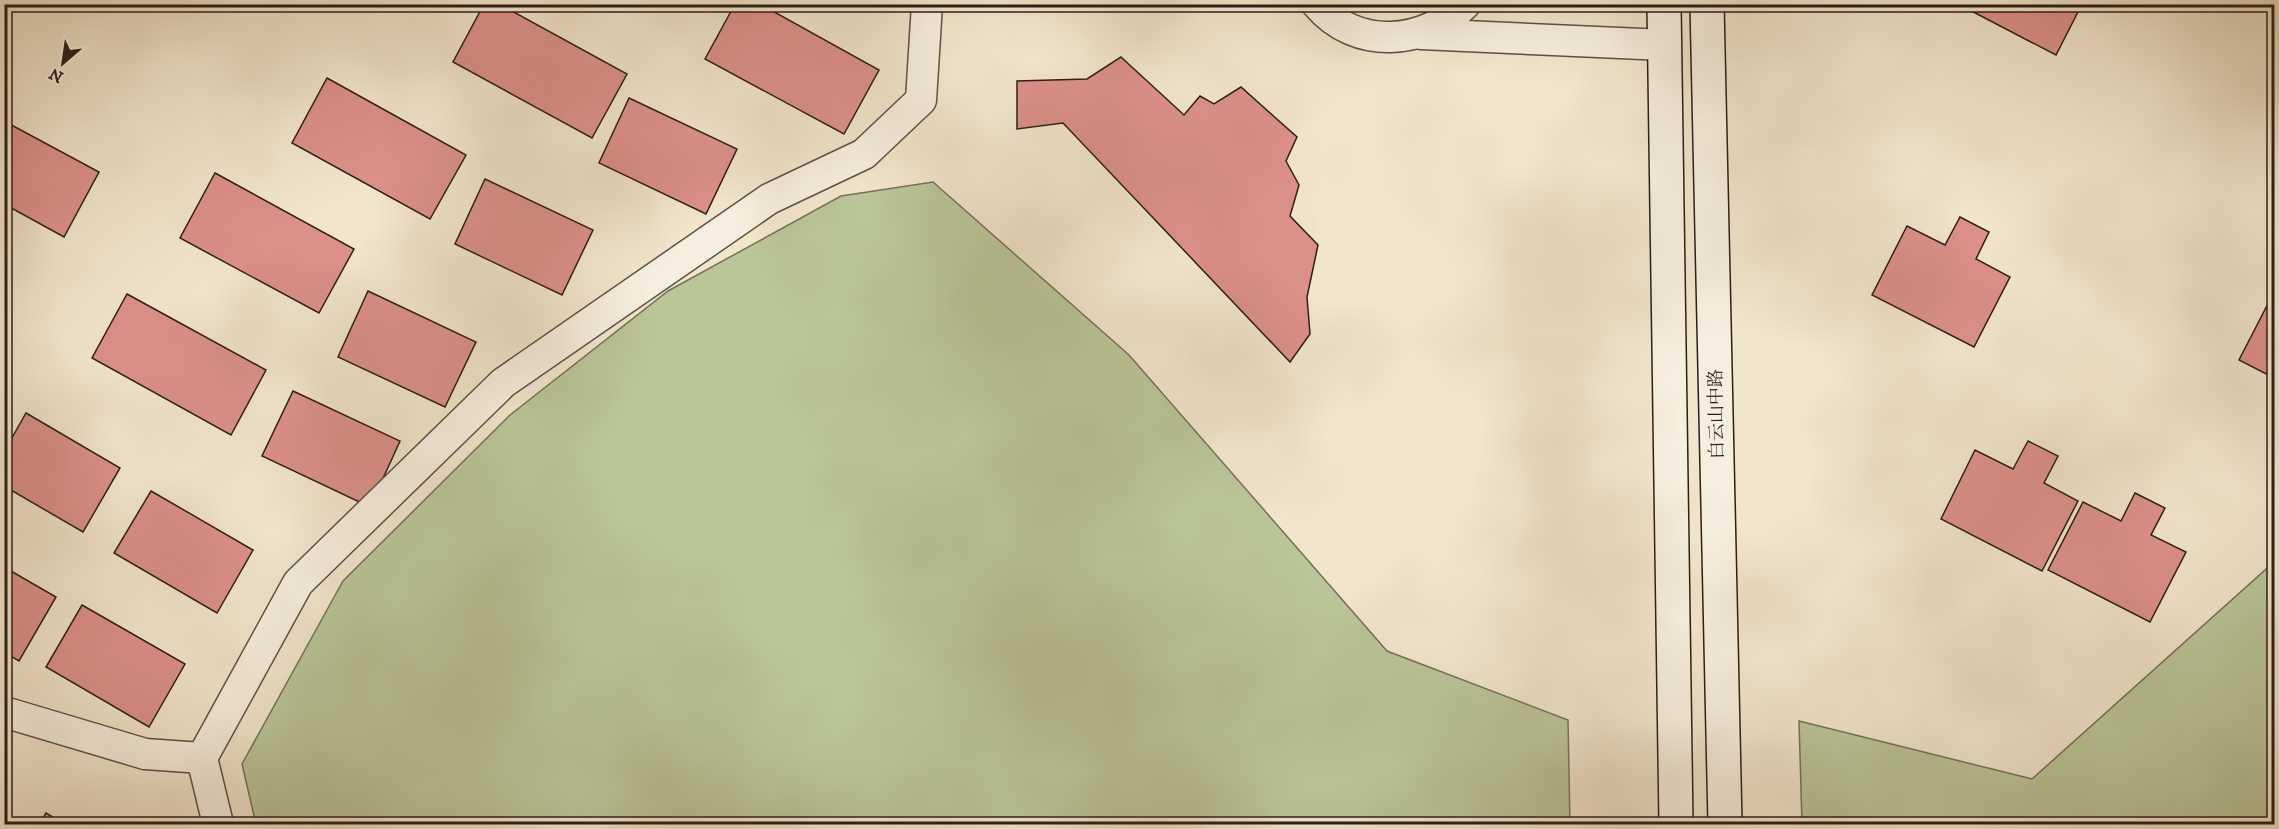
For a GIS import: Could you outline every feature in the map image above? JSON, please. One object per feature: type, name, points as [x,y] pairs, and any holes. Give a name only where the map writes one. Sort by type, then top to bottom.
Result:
[{"type":"main road","points":[[1664,4],[1676,825]]},
{"type":"main road","name":"白云山中路","points":[[1707,4],[1725,825]]},
{"type":"street","points":[[218,825],[202,758],[298,583],[503,383],[769,199],[864,154],[921,100],[927,4]]},
{"type":"street","points":[[1317,4],[1324,14],[1354,31],[1387,38],[1421,34],[1665,45]]},
{"type":"street","points":[[1421,34],[1451,19],[1466,4]]},
{"type":"street","points":[[4,712],[145,754],[202,758]]},
{"type":"green space","points":[[933,182],[1129,355],[1387,651],[1568,720],[1570,824],[256,824],[242,764],[343,581],[510,415],[668,291],[841,196]]},
{"type":"green space","points":[[2274,562],[2274,824],[1802,824],[1799,721],[2032,779]]},
{"type":"building","points":[[484,4],[499,4],[627,74],[592,138],[453,62]]},
{"type":"building","points":[[735,4],[760,4],[879,70],[844,134],[705,59]]},
{"type":"building","points":[[1958,4],[2082,4],[2056,55]]},
{"type":"building","points":[[1121,57],[1184,115],[1200,96],[1214,104],[1241,87],[1297,137],[1286,161],[1299,185],[1290,216],[1318,245],[1307,297],[1310,334],[1290,362],[1063,123],[1017,129],[1017,81],[1087,79]]},
{"type":"building","points":[[327,78],[466,155],[430,219],[292,143]]},
{"type":"building","points":[[629,98],[737,149],[706,214],[599,163]]},
{"type":"building","points":[[4,121],[99,172],[64,237],[4,204]]},
{"type":"building","points":[[215,173],[354,249],[319,313],[180,238]]},
{"type":"building","points":[[485,179],[593,230],[562,295],[455,244]]},
{"type":"building","points":[[1960,217],[1989,232],[1976,259],[2010,277],[1974,347],[1872,295],[1907,226],[1945,245]]},
{"type":"building","points":[[368,291],[476,342],[445,407],[338,357]]},
{"type":"building","points":[[2274,292],[2274,378],[2239,360]]},
{"type":"building","points":[[127,294],[266,370],[231,435],[92,358]]},
{"type":"building","points":[[293,391],[400,441],[370,507],[262,456]]},
{"type":"building","points":[[26,413],[120,468],[83,532],[4,486],[4,452]]},
{"type":"building","points":[[2028,441],[2058,456],[2044,483],[2078,501],[2042,571],[1941,519],[1975,450],[2013,469]]},
{"type":"building","points":[[151,491],[253,550],[217,613],[114,553]]},
{"type":"building","points":[[2135,493],[2165,508],[2151,535],[2186,552],[2150,622],[2048,570],[2083,502],[2121,521]]},
{"type":"building","points":[[4,567],[56,597],[19,661],[4,652]]},
{"type":"building","points":[[82,605],[185,664],[149,727],[46,667]]},
{"type":"building","points":[[46,813],[64,824],[39,824]]}]
